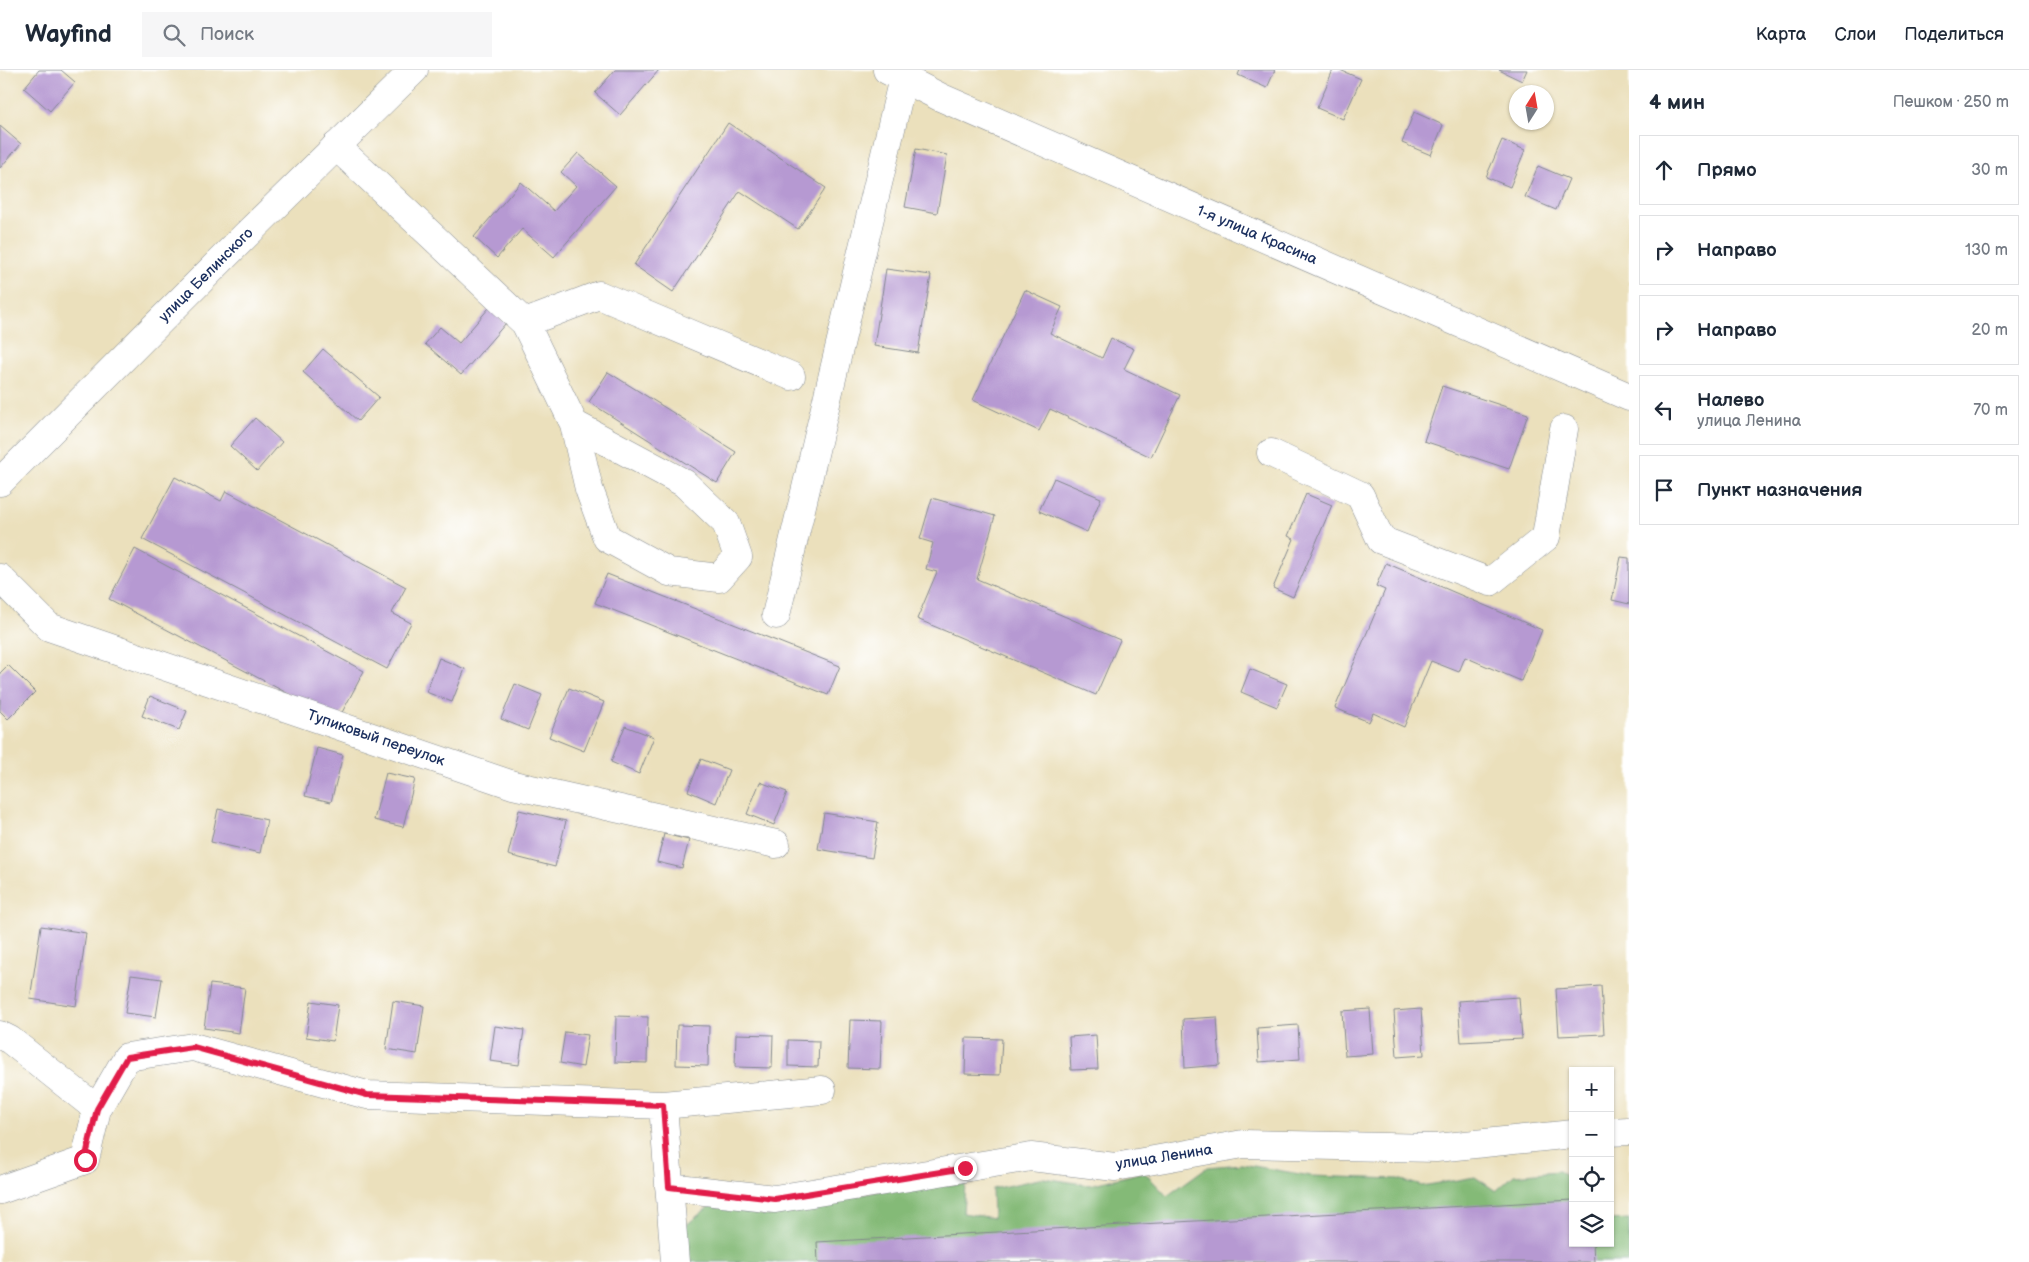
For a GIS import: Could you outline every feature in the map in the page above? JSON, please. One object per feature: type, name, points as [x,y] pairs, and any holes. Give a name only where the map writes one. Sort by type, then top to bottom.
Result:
[{"type":"street","name":"улица Белинского","points":[[0,482],[414,70]]},
{"type":"street","points":[[776,615],[895,74]]},
{"type":"street","name":"1-я улица Красина","points":[[895,74],[940,97],[1629,396]]},
{"type":"street","points":[[336,146],[525,323],[574,424],[589,489],[607,538],[669,572],[720,578],[738,557],[726,523],[684,483],[574,424]]},
{"type":"street","points":[[525,323],[599,295],[791,376]]},
{"type":"street","points":[[1271,453],[1360,495],[1381,540],[1490,582],[1546,537],[1564,429]]},
{"type":"street","name":"Тупиковый переулок","points":[[0,578],[49,627],[514,785],[776,844]]},
{"type":"street","points":[[0,1035],[10,1040],[97,1109]]},
{"type":"street","points":[[0,1190],[85,1160],[97,1109],[127,1057],[193,1047],[367,1095],[663,1105],[822,1090]]},
{"type":"street","points":[[663,1105],[675,1262]]},
{"type":"street","points":[[1614,1132],[1629,1131]]},
{"type":"street","name":"улица Ленина","points":[[669,1187],[775,1199],[1031,1157],[1115,1167],[1243,1144],[1436,1148],[1569,1134]]},
{"type":"green space","points":[[1242,1164],[1311,1176],[1398,1179],[1422,1186],[1475,1177],[1496,1191],[1514,1175],[1558,1171],[1569,1178],[1569,1247],[1614,1247],[1614,1220],[1629,1219],[1629,1262],[682,1262],[680,1230],[710,1206],[768,1216],[893,1188],[965,1184],[963,1213],[993,1218],[992,1189],[1044,1178],[1089,1185],[1144,1172],[1167,1196],[1207,1167]]},
{"type":"building","points":[[39,70],[61,70],[75,82],[50,111],[24,88]]},
{"type":"building","points":[[615,70],[659,70],[620,115],[595,93]]},
{"type":"building","points":[[1240,70],[1275,70],[1267,88],[1238,75]]},
{"type":"building","points":[[1333,70],[1340,70],[1361,79],[1343,119],[1317,108]]},
{"type":"building","points":[[1499,70],[1527,70],[1522,81]]},
{"type":"building","points":[[1414,112],[1443,125],[1431,155],[1402,143]]},
{"type":"building","points":[[728,123],[826,188],[798,229],[740,191],[673,292],[634,265]]},
{"type":"building","points":[[0,126],[21,144],[0,168]]},
{"type":"building","points":[[1502,140],[1525,150],[1510,187],[1486,177]]},
{"type":"building","points":[[916,149],[947,155],[937,213],[905,207]]},
{"type":"building","points":[[578,153],[616,186],[554,257],[522,229],[497,258],[474,237],[521,182],[554,211],[576,186],[561,172]]},
{"type":"building","points":[[1538,166],[1569,179],[1556,210],[1525,197]]},
{"type":"building","points":[[886,269],[931,275],[918,353],[874,346]]},
{"type":"building","points":[[1025,290],[1062,307],[1050,333],[1102,358],[1111,338],[1134,349],[1124,369],[1180,395],[1151,457],[1050,409],[1039,431],[973,400]]},
{"type":"building","points":[[489,308],[506,323],[461,375],[425,344],[440,327],[459,343]]},
{"type":"building","points":[[323,349],[379,397],[358,421],[303,372]]},
{"type":"building","points":[[608,372],[736,452],[717,483],[589,402]]},
{"type":"building","points":[[1442,386],[1528,414],[1509,469],[1424,441]]},
{"type":"building","points":[[255,418],[282,442],[257,471],[230,446]]},
{"type":"building","points":[[175,477],[221,501],[226,491],[406,587],[392,613],[411,623],[387,669],[142,539]]},
{"type":"building","points":[[1054,478],[1101,498],[1087,532],[1039,511]]},
{"type":"building","points":[[1306,494],[1332,505],[1293,597],[1273,588],[1294,539],[1288,536]]},
{"type":"building","points":[[932,498],[995,516],[977,579],[1120,640],[1096,695],[917,619],[937,572],[926,569],[933,543],[920,539]]},
{"type":"building","points":[[135,549],[364,671],[338,720],[109,599]]},
{"type":"building","points":[[1621,557],[1629,558],[1629,604],[1612,600]]},
{"type":"building","points":[[1386,563],[1542,630],[1521,681],[1465,657],[1459,672],[1431,661],[1404,727],[1373,713],[1369,722],[1335,708],[1385,590],[1376,586]]},
{"type":"building","points":[[607,574],[840,666],[828,695],[595,603]]},
{"type":"building","points":[[439,658],[465,669],[452,702],[426,692]]},
{"type":"building","points":[[8,665],[35,692],[8,719],[0,711],[0,673]]},
{"type":"building","points":[[1250,669],[1287,684],[1277,707],[1241,692]]},
{"type":"building","points":[[515,684],[542,695],[528,730],[501,719]]},
{"type":"building","points":[[569,688],[604,702],[584,751],[549,737]]},
{"type":"building","points":[[150,696],[187,711],[179,730],[142,716]]},
{"type":"building","points":[[625,726],[654,737],[639,774],[611,762]]},
{"type":"building","points":[[317,748],[343,755],[331,802],[305,796]]},
{"type":"building","points":[[701,759],[729,770],[716,803],[688,791]]},
{"type":"building","points":[[386,773],[415,779],[403,827],[374,820]]},
{"type":"building","points":[[760,782],[787,792],[774,825],[747,814]]},
{"type":"building","points":[[218,809],[267,820],[260,853],[211,842]]},
{"type":"building","points":[[519,810],[566,821],[555,867],[508,855]]},
{"type":"building","points":[[824,813],[878,822],[872,858],[818,849]]},
{"type":"building","points":[[664,834],[689,840],[682,868],[657,862]]},
{"type":"building","points":[[41,926],[86,933],[76,1006],[30,999]]},
{"type":"building","points":[[131,975],[162,979],[156,1017],[125,1013]]},
{"type":"building","points":[[210,984],[245,988],[239,1033],[204,1028]]},
{"type":"building","points":[[1601,986],[1604,1034],[1559,1036],[1556,989]]},
{"type":"building","points":[[1519,997],[1522,1039],[1461,1042],[1458,1001]]},
{"type":"building","points":[[311,1001],[338,1005],[333,1041],[306,1037]]},
{"type":"building","points":[[393,1001],[424,1006],[417,1054],[386,1049]]},
{"type":"building","points":[[1370,1009],[1373,1054],[1345,1056],[1342,1011]]},
{"type":"building","points":[[1421,1009],[1424,1055],[1397,1057],[1394,1011]]},
{"type":"building","points":[[616,1016],[648,1017],[647,1063],[615,1062]]},
{"type":"building","points":[[1217,1017],[1220,1065],[1185,1068],[1183,1019]]},
{"type":"building","points":[[850,1020],[882,1021],[880,1069],[848,1068]]},
{"type":"building","points":[[677,1025],[709,1026],[708,1066],[676,1065]]},
{"type":"building","points":[[1298,1025],[1300,1059],[1259,1062],[1257,1028]]},
{"type":"building","points":[[495,1026],[524,1030],[519,1065],[490,1061]]},
{"type":"building","points":[[565,1032],[588,1035],[583,1067],[560,1063]]},
{"type":"building","points":[[736,1034],[773,1035],[772,1068],[735,1067]]},
{"type":"building","points":[[1096,1035],[1098,1069],[1071,1070],[1069,1037]]},
{"type":"building","points":[[966,1038],[1002,1039],[1000,1075],[965,1074]]},
{"type":"building","points":[[788,1040],[819,1041],[818,1067],[788,1066]]},
{"type":"building","points":[[1569,1200],[1569,1247],[1593,1247],[1594,1262],[818,1262],[817,1242]]},
{"type":"route","points":[[85,1160],[97,1109],[127,1057],[193,1047],[367,1095],[663,1105],[669,1187],[775,1199],[965,1168]]}]
